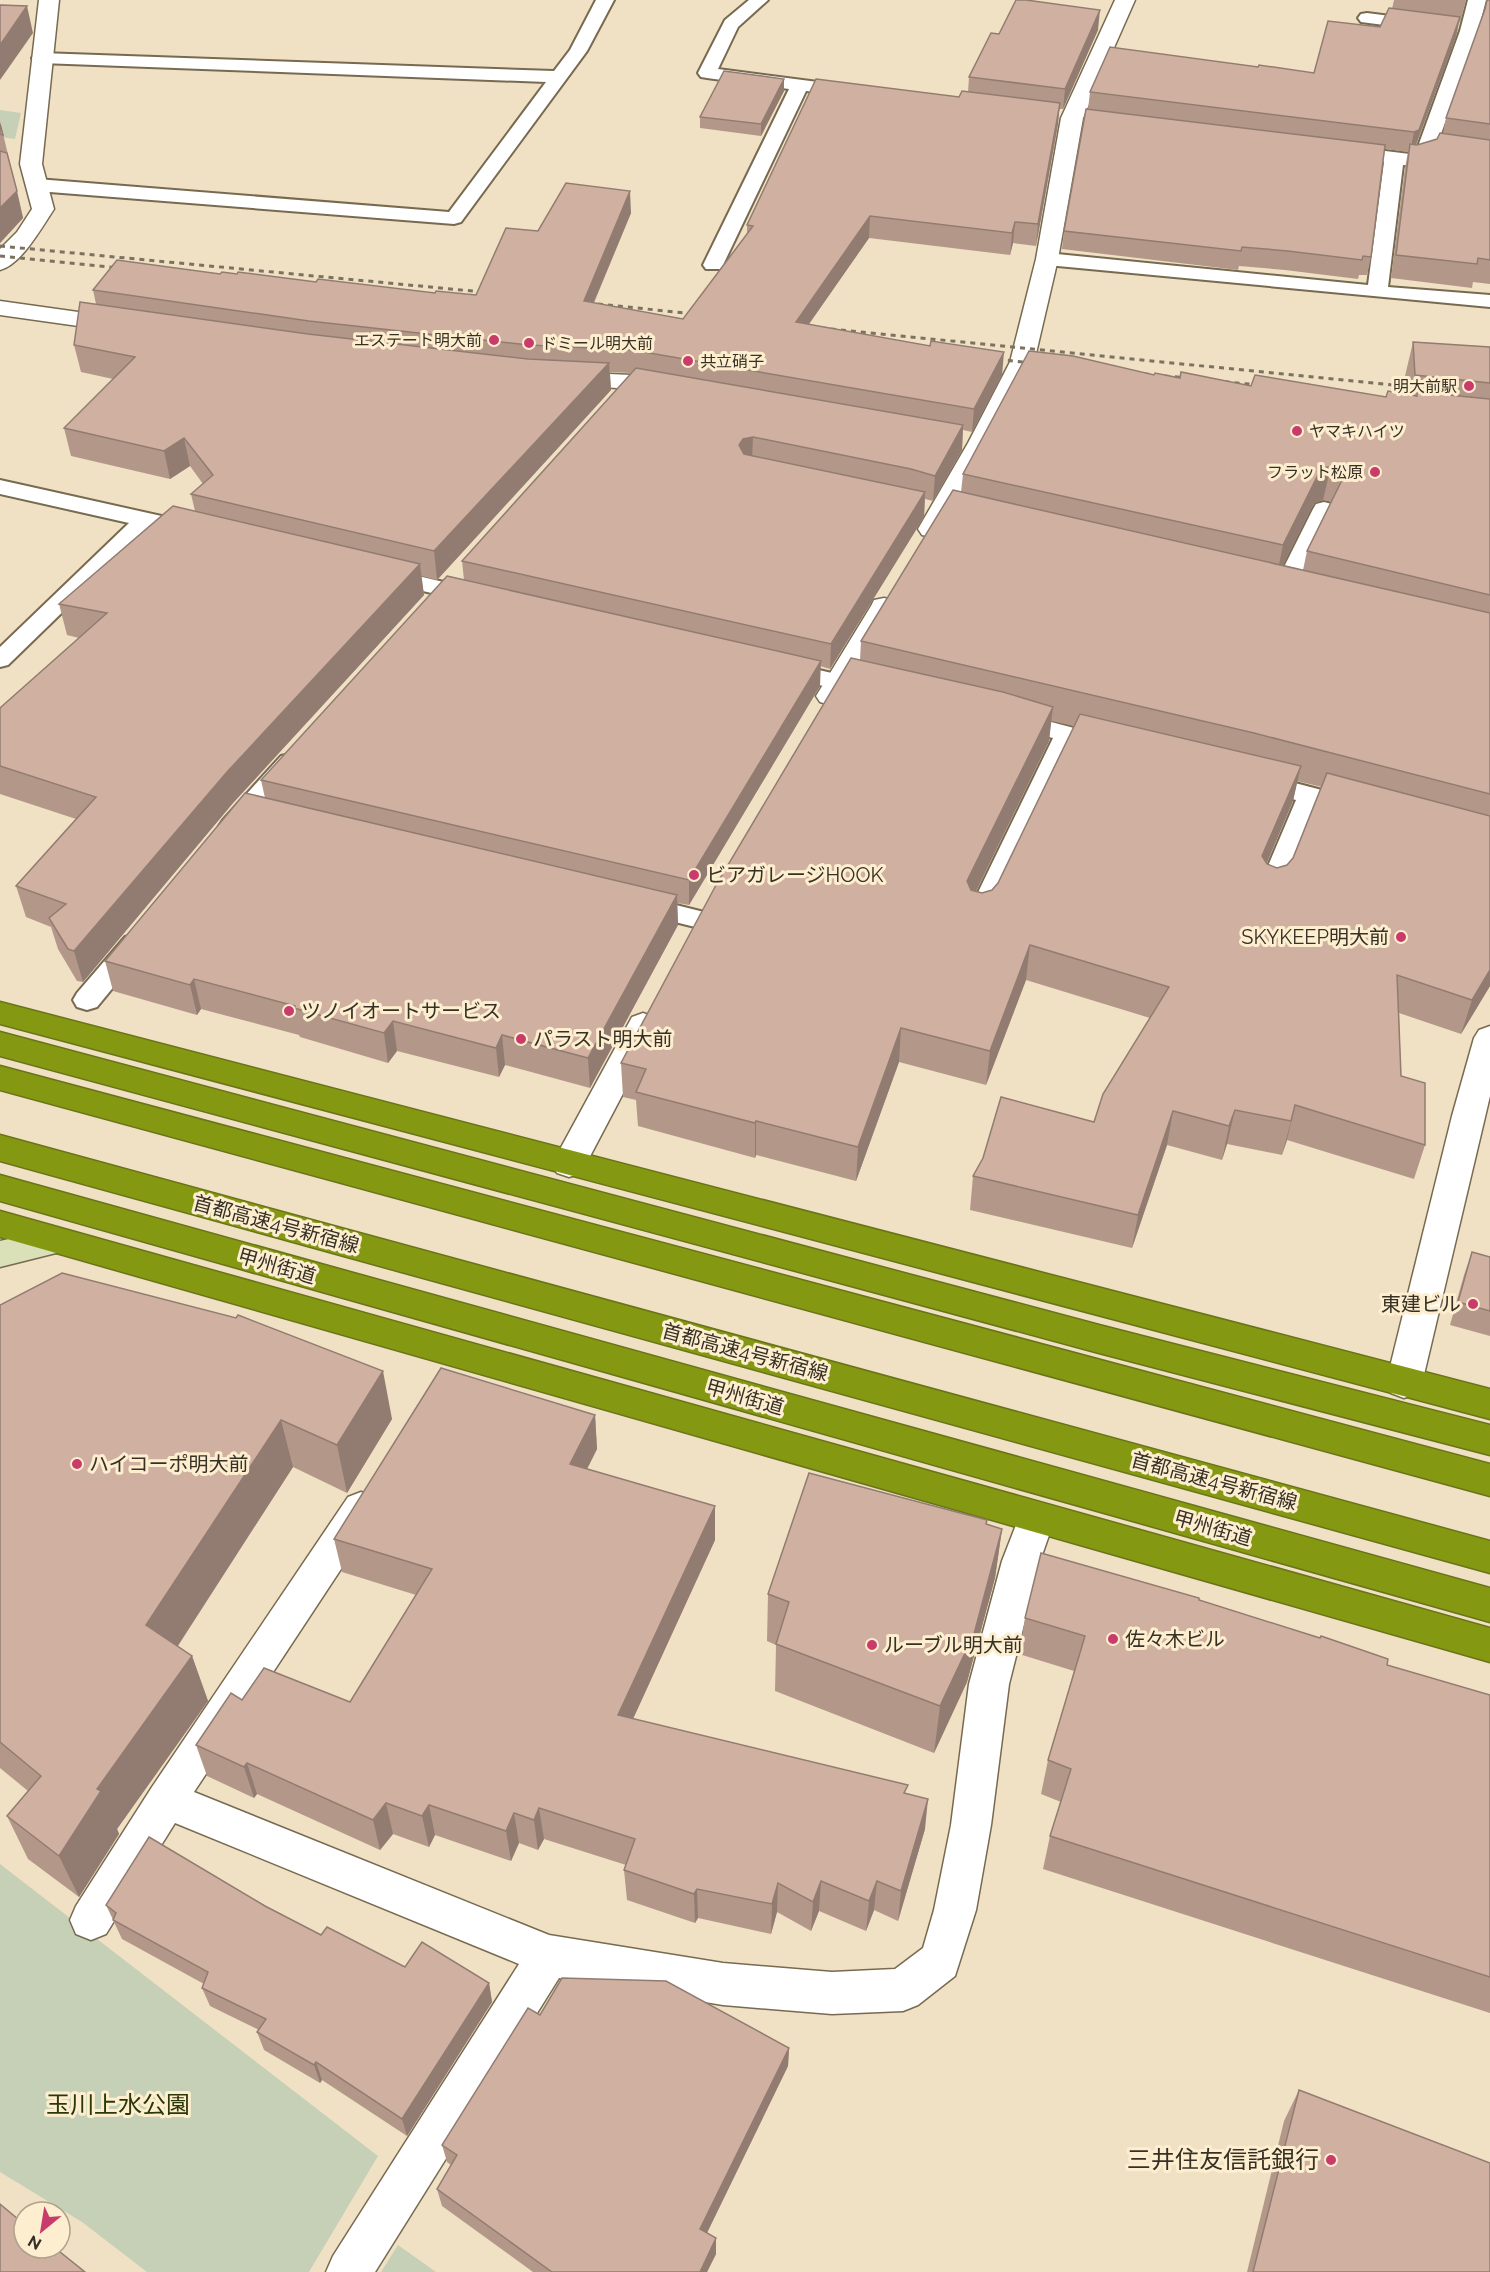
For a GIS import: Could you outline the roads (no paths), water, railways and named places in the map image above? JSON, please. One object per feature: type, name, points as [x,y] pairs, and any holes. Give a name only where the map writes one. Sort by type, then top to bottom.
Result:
[{"type":"highway","points":[[0,1012],[569,1164],[1490,1404]]},
{"type":"highway","points":[[0,1044],[1099,1339],[1490,1440]]},
{"type":"highway","points":[[0,1078],[1490,1480]]},
{"type":"highway","name":"首都高速4号新宿線","points":[[0,1148],[1490,1557]]},
{"type":"highway","name":"甲州街道","points":[[0,1188],[1042,1500],[1490,1605]]},
{"type":"highway","points":[[0,1224],[446,1366],[1042,1500],[1490,1645]]},
{"type":"main road","points":[[0,1254],[56,1241]]},
{"type":"street","points":[[0,263],[25,236],[43,209],[31,164],[41,58],[37,25],[49,0]]},
{"type":"street","points":[[918,551],[942,512],[969,441],[1027,378],[1022,362],[1047,259],[1072,118],[1122,0]]},
{"type":"street","points":[[11,171],[35,180]]},
{"type":"street","points":[[0,308],[139,328]]},
{"type":"street","points":[[541,378],[632,382],[690,392]]},
{"type":"street","points":[[815,722],[894,589]]},
{"type":"street","points":[[569,1164],[655,1002]]},
{"type":"street","points":[[1404,1383],[1468,1116],[1490,1038]]},
{"type":"street","points":[[91,1920],[166,1800],[350,1525],[379,1476]]},
{"type":"street","points":[[166,1800],[549,1956],[723,1984],[832,1993],[903,1990],[940,1960],[955,1910],[971,1825],[989,1684],[1021,1561],[1042,1500]]},
{"type":"street","points":[[349,2272],[549,1956]]},
{"type":"lane","points":[[35,180],[454,218],[578,51],[605,0]]},
{"type":"lane","points":[[759,0],[731,24],[707,73],[869,93]]},
{"type":"lane","points":[[1326,149],[1411,160],[1424,156],[1469,31],[1477,0]]},
{"type":"lane","points":[[1367,18],[1469,31]]},
{"type":"lane","points":[[41,58],[558,77]]},
{"type":"lane","points":[[713,265],[800,85]]},
{"type":"lane","points":[[1426,147],[1447,150]]},
{"type":"lane","points":[[1377,292],[1394,158]]},
{"type":"lane","points":[[1047,259],[1490,301]]},
{"type":"lane","points":[[608,408],[632,382]]},
{"type":"lane","points":[[0,487],[215,536]]},
{"type":"lane","points":[[1284,591],[1324,509]]},
{"type":"lane","points":[[0,660],[146,519]]},
{"type":"lane","points":[[363,570],[501,603]]},
{"type":"lane","points":[[1262,586],[1307,596]]},
{"type":"lane","points":[[757,663],[882,692]]},
{"type":"lane","points":[[992,715],[1066,736],[1134,751]]},
{"type":"lane","points":[[979,918],[1066,736]]},
{"type":"lane","points":[[214,847],[256,814],[305,746]]},
{"type":"lane","points":[[1235,775],[1377,813]]},
{"type":"lane","points":[[1270,892],[1310,795]]},
{"type":"lane","points":[[618,900],[700,920]]},
{"type":"lane","points":[[87,1000],[147,928]]},
{"type":"railway","points":[[0,246],[493,293]]},
{"type":"railway","points":[[0,256],[129,269]]},
{"type":"railway","points":[[588,303],[705,315]]},
{"type":"railway","points":[[821,328],[1424,388]]},
{"type":"railway","points":[[988,358],[1039,364]]},
{"type":"railway","points":[[1135,373],[1269,386]]},
{"type":"place","name":"エステート明大前","points":[[494,340]]},
{"type":"place","name":"ドミール明大前","points":[[529,343]]},
{"type":"place","name":"共立硝子","points":[[688,361]]},
{"type":"place","name":"明大前駅","points":[[1469,386]]},
{"type":"place","name":"ヤマキハイツ","points":[[1297,431]]},
{"type":"place","name":"フラット松原","points":[[1375,472]]},
{"type":"place","name":"ビアガレージHOOK","points":[[694,875]]},
{"type":"place","name":"SKYKEEP明大前","points":[[1401,937]]},
{"type":"place","name":"ツノイオートサービス","points":[[289,1011]]},
{"type":"place","name":"パラスト明大前","points":[[521,1039]]},
{"type":"place","name":"東建ビル","points":[[1473,1304]]},
{"type":"place","name":"ハイコーポ明大前","points":[[77,1464]]},
{"type":"place","name":"佐々木ビル","points":[[1113,1639]]},
{"type":"place","name":"ルーブル明大前","points":[[872,1645]]},
{"type":"place","name":"三井住友信託銀行","points":[[1331,2160]]},
{"type":"park label","name":"玉川上水公園","points":[[118,2105]]}]
